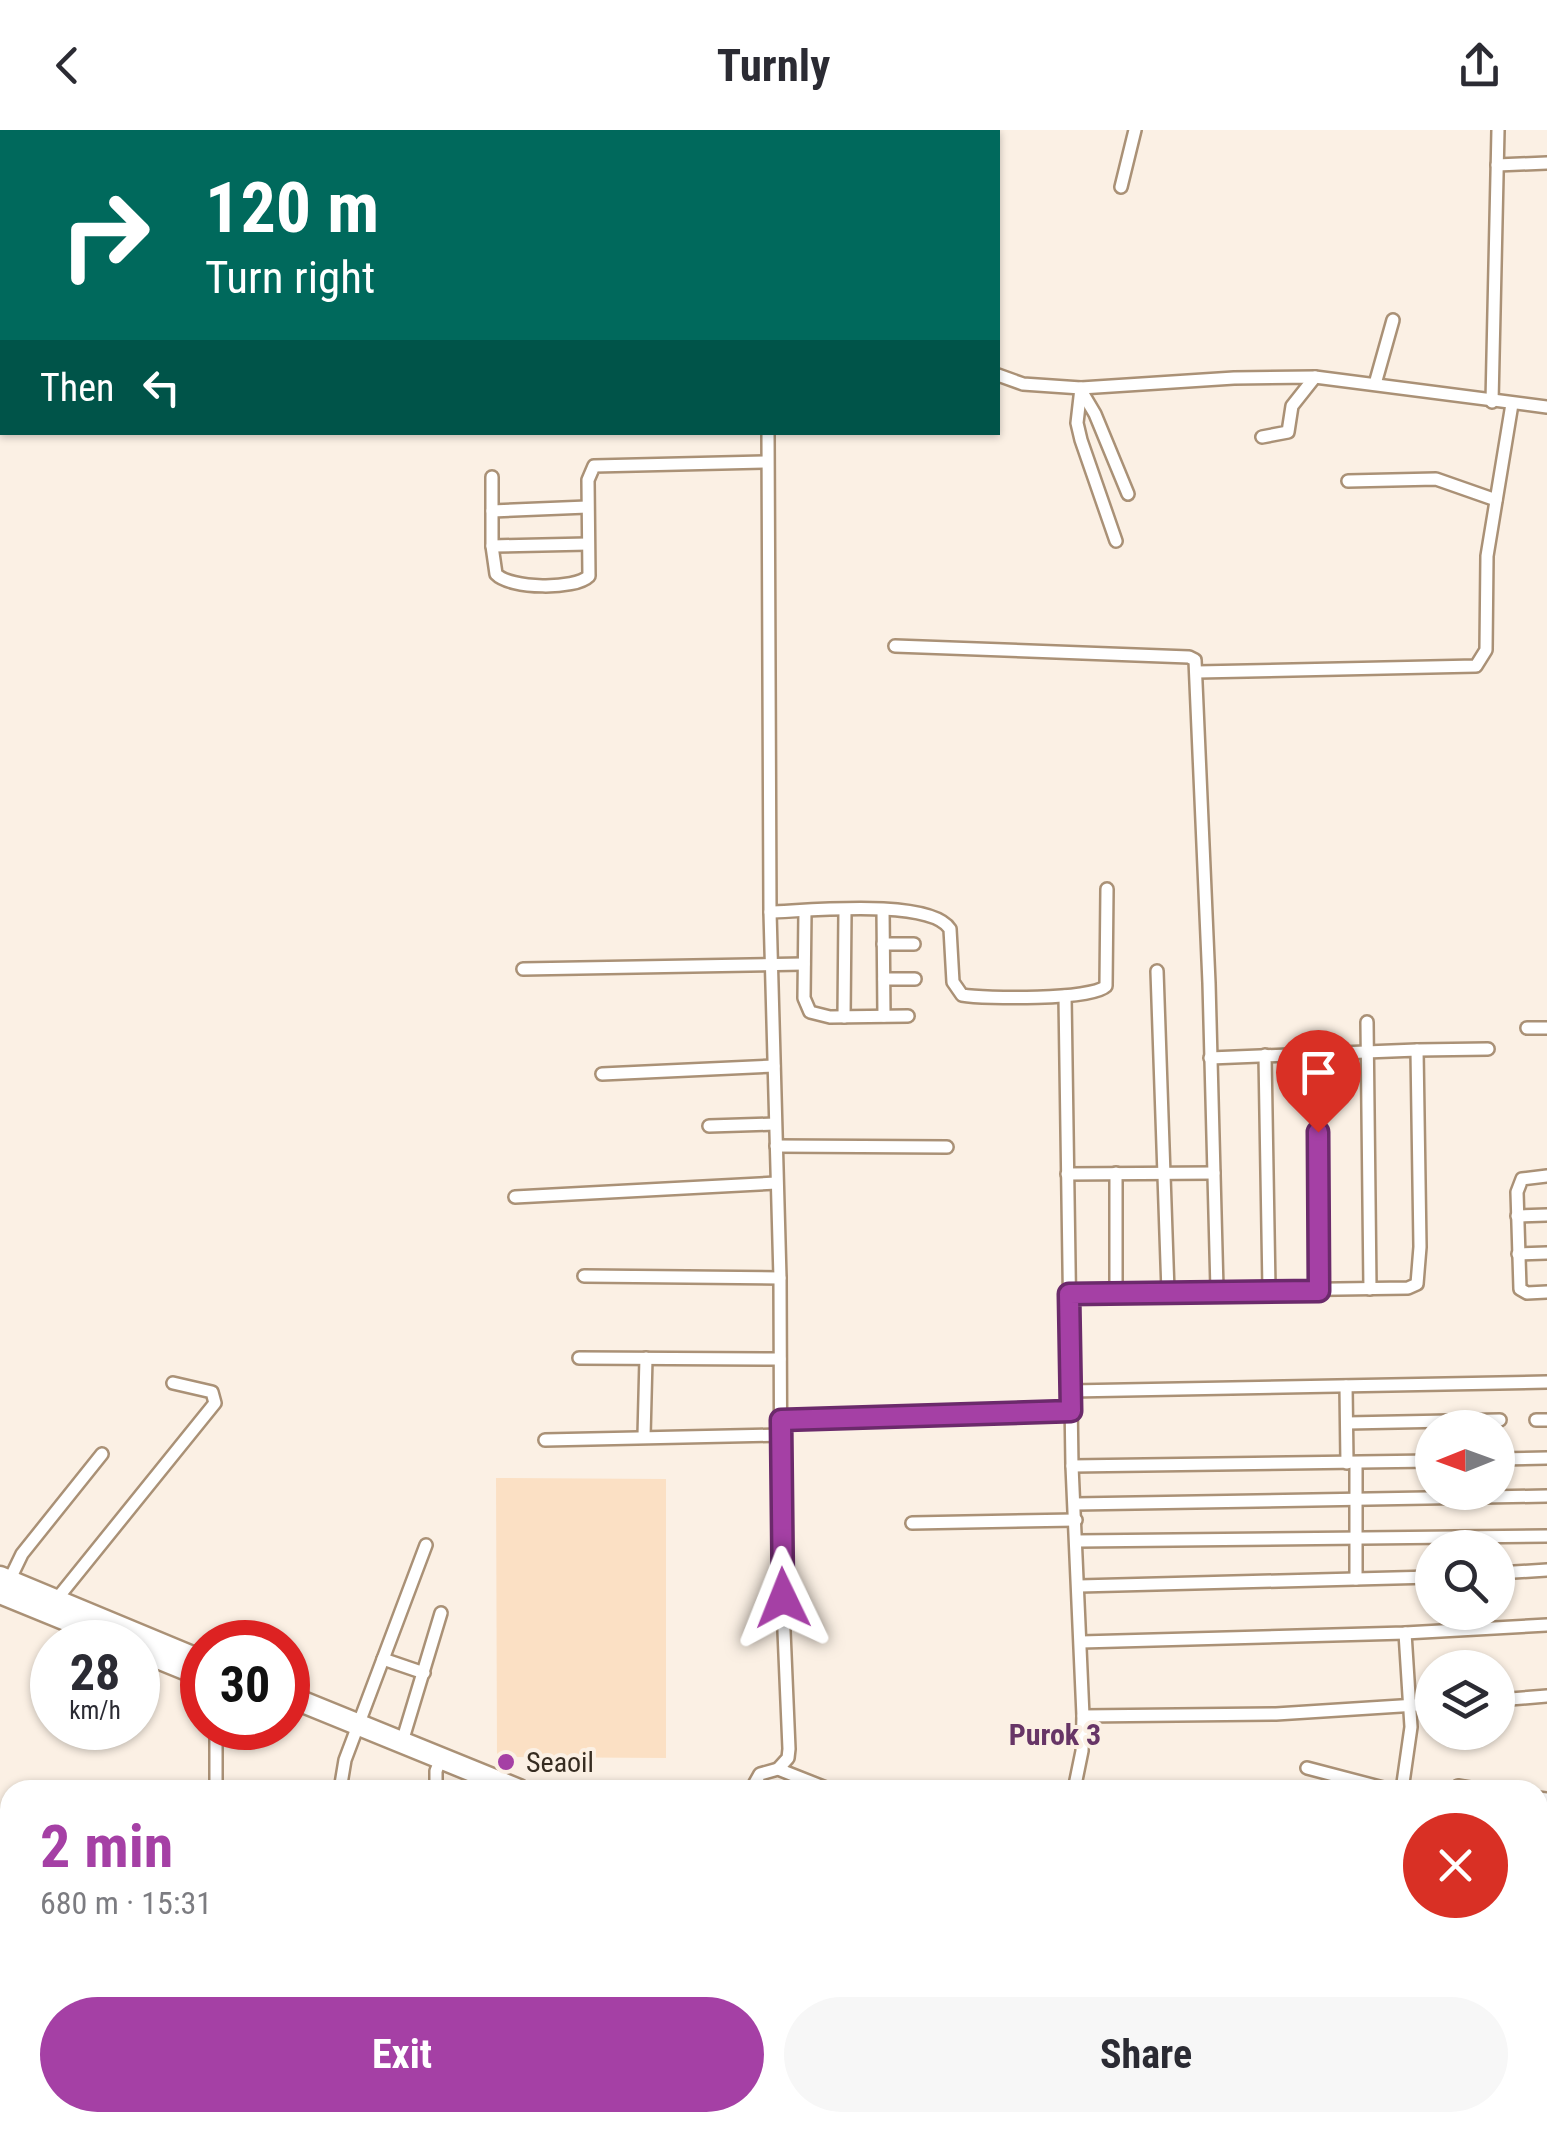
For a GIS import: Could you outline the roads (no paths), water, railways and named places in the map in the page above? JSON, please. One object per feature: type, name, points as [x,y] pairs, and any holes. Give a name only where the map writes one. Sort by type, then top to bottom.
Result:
[{"type":"highway","points":[[3,1584],[56,1600],[180,1659]]},
{"type":"highway","points":[[3,1584],[76,1620]]},
{"type":"highway","points":[[310,1707],[438,1773],[471,1780]]},
{"type":"highway","points":[[310,1717],[402,1742],[438,1773]]},
{"type":"street","points":[[1121,187],[1136,130]]},
{"type":"street","points":[[1492,402],[1498,130]]},
{"type":"street","points":[[1497,165],[1547,163]]},
{"type":"street","points":[[1375,384],[1394,320]]},
{"type":"street","points":[[1000,376],[1022,384],[1082,390],[1234,378],[1314,377],[1547,407]]},
{"type":"street","points":[[1262,437],[1288,432],[1292,406],[1314,377]]},
{"type":"street","points":[[1082,390],[1128,494]]},
{"type":"street","points":[[1082,390],[1080,440],[1116,541]]},
{"type":"street","points":[[1197,672],[1476,666],[1486,650],[1486,556],[1512,404]]},
{"type":"street","points":[[757,1780],[760,1774],[784,1765],[789,1750],[781,1560],[780,1278],[770,912],[768,435]]},
{"type":"street","points":[[492,477],[493,565],[502,580],[511,585],[571,584],[582,583],[589,576],[587,508],[594,466],[767,462]]},
{"type":"street","points":[[1348,481],[1436,479],[1496,500]]},
{"type":"street","points":[[492,511],[587,508]]},
{"type":"street","points":[[492,546],[588,544]]},
{"type":"street","points":[[895,646],[1194,660],[1217,1290]]},
{"type":"street","points":[[770,912],[910,910],[946,922],[950,928],[953,982],[962,995],[1094,994],[1106,986],[1107,888]]},
{"type":"street","points":[[805,910],[804,998],[810,1012],[817,1016],[908,1016]]},
{"type":"street","points":[[844,1017],[845,910]]},
{"type":"street","points":[[883,910],[884,1016]]},
{"type":"street","points":[[884,944],[914,944]]},
{"type":"street","points":[[523,969],[804,964]]},
{"type":"street","points":[[1158,971],[1168,1292]]},
{"type":"street","points":[[884,978],[915,978]]},
{"type":"street","points":[[1065,996],[1072,1466],[1083,1716],[1076,1780]]},
{"type":"street","points":[[1367,1022],[1370,1289]]},
{"type":"street","points":[[1527,1028],[1547,1028]]},
{"type":"street","points":[[1210,1058],[1488,1049]]},
{"type":"street","points":[[1069,1294],[1319,1291],[1408,1288],[1417,1284],[1417,1050]]},
{"type":"street","points":[[1317,1053],[1319,1291]]},
{"type":"street","points":[[1265,1055],[1269,1289]]},
{"type":"street","points":[[602,1074],[774,1066]]},
{"type":"street","points":[[710,1126],[775,1124]]},
{"type":"street","points":[[776,1146],[948,1147]]},
{"type":"street","points":[[1068,1174],[1214,1172]]},
{"type":"street","points":[[1116,1173],[1116,1293]]},
{"type":"street","points":[[1547,1176],[1519,1182],[1517,1216],[1520,1289],[1527,1293],[1547,1292]]},
{"type":"street","points":[[514,1197],[776,1184]]},
{"type":"street","points":[[1517,1216],[1547,1215]]},
{"type":"street","points":[[1518,1254],[1547,1253]]},
{"type":"street","points":[[584,1276],[780,1278]]},
{"type":"street","points":[[579,1358],[780,1359]]},
{"type":"street","points":[[644,1436],[646,1358]]},
{"type":"street","points":[[1071,1390],[1547,1382]]},
{"type":"street","points":[[56,1600],[215,1403],[212,1392],[173,1383]]},
{"type":"street","points":[[1346,1386],[1346,1423],[1356,1500],[1356,1579]]},
{"type":"street","points":[[781,1420],[1071,1411]]},
{"type":"street","points":[[1346,1423],[1415,1422]]},
{"type":"street","points":[[545,1440],[781,1434]]},
{"type":"street","points":[[3,1584],[28,1545],[102,1454]]},
{"type":"street","points":[[1515,1459],[1547,1458]]},
{"type":"street","points":[[1072,1466],[1415,1461]]},
{"type":"street","points":[[1075,1504],[1547,1496]]},
{"type":"street","points":[[912,1524],[1076,1520]]},
{"type":"street","points":[[1078,1541],[1547,1536]]},
{"type":"street","points":[[341,1780],[426,1545]]},
{"type":"street","points":[[1515,1572],[1547,1570]]},
{"type":"street","points":[[1079,1586],[1415,1577]]},
{"type":"street","points":[[402,1742],[441,1612]]},
{"type":"street","points":[[1081,1642],[1405,1634],[1547,1625]]},
{"type":"street","points":[[1404,1780],[1411,1740],[1405,1634]]},
{"type":"street","points":[[383,1658],[424,1673]]},
{"type":"street","points":[[1515,1699],[1547,1696]]},
{"type":"street","points":[[1083,1716],[1276,1714],[1415,1706]]},
{"type":"street","points":[[216,1750],[216,1780]]},
{"type":"street","points":[[1307,1768],[1353,1780]]},
{"type":"street","points":[[778,1769],[805,1780]]},
{"type":"place","name":"Seaoil","points":[[506,1762]]},
{"type":"district","name":"Purok 3","points":[[1055,1735]]}]
